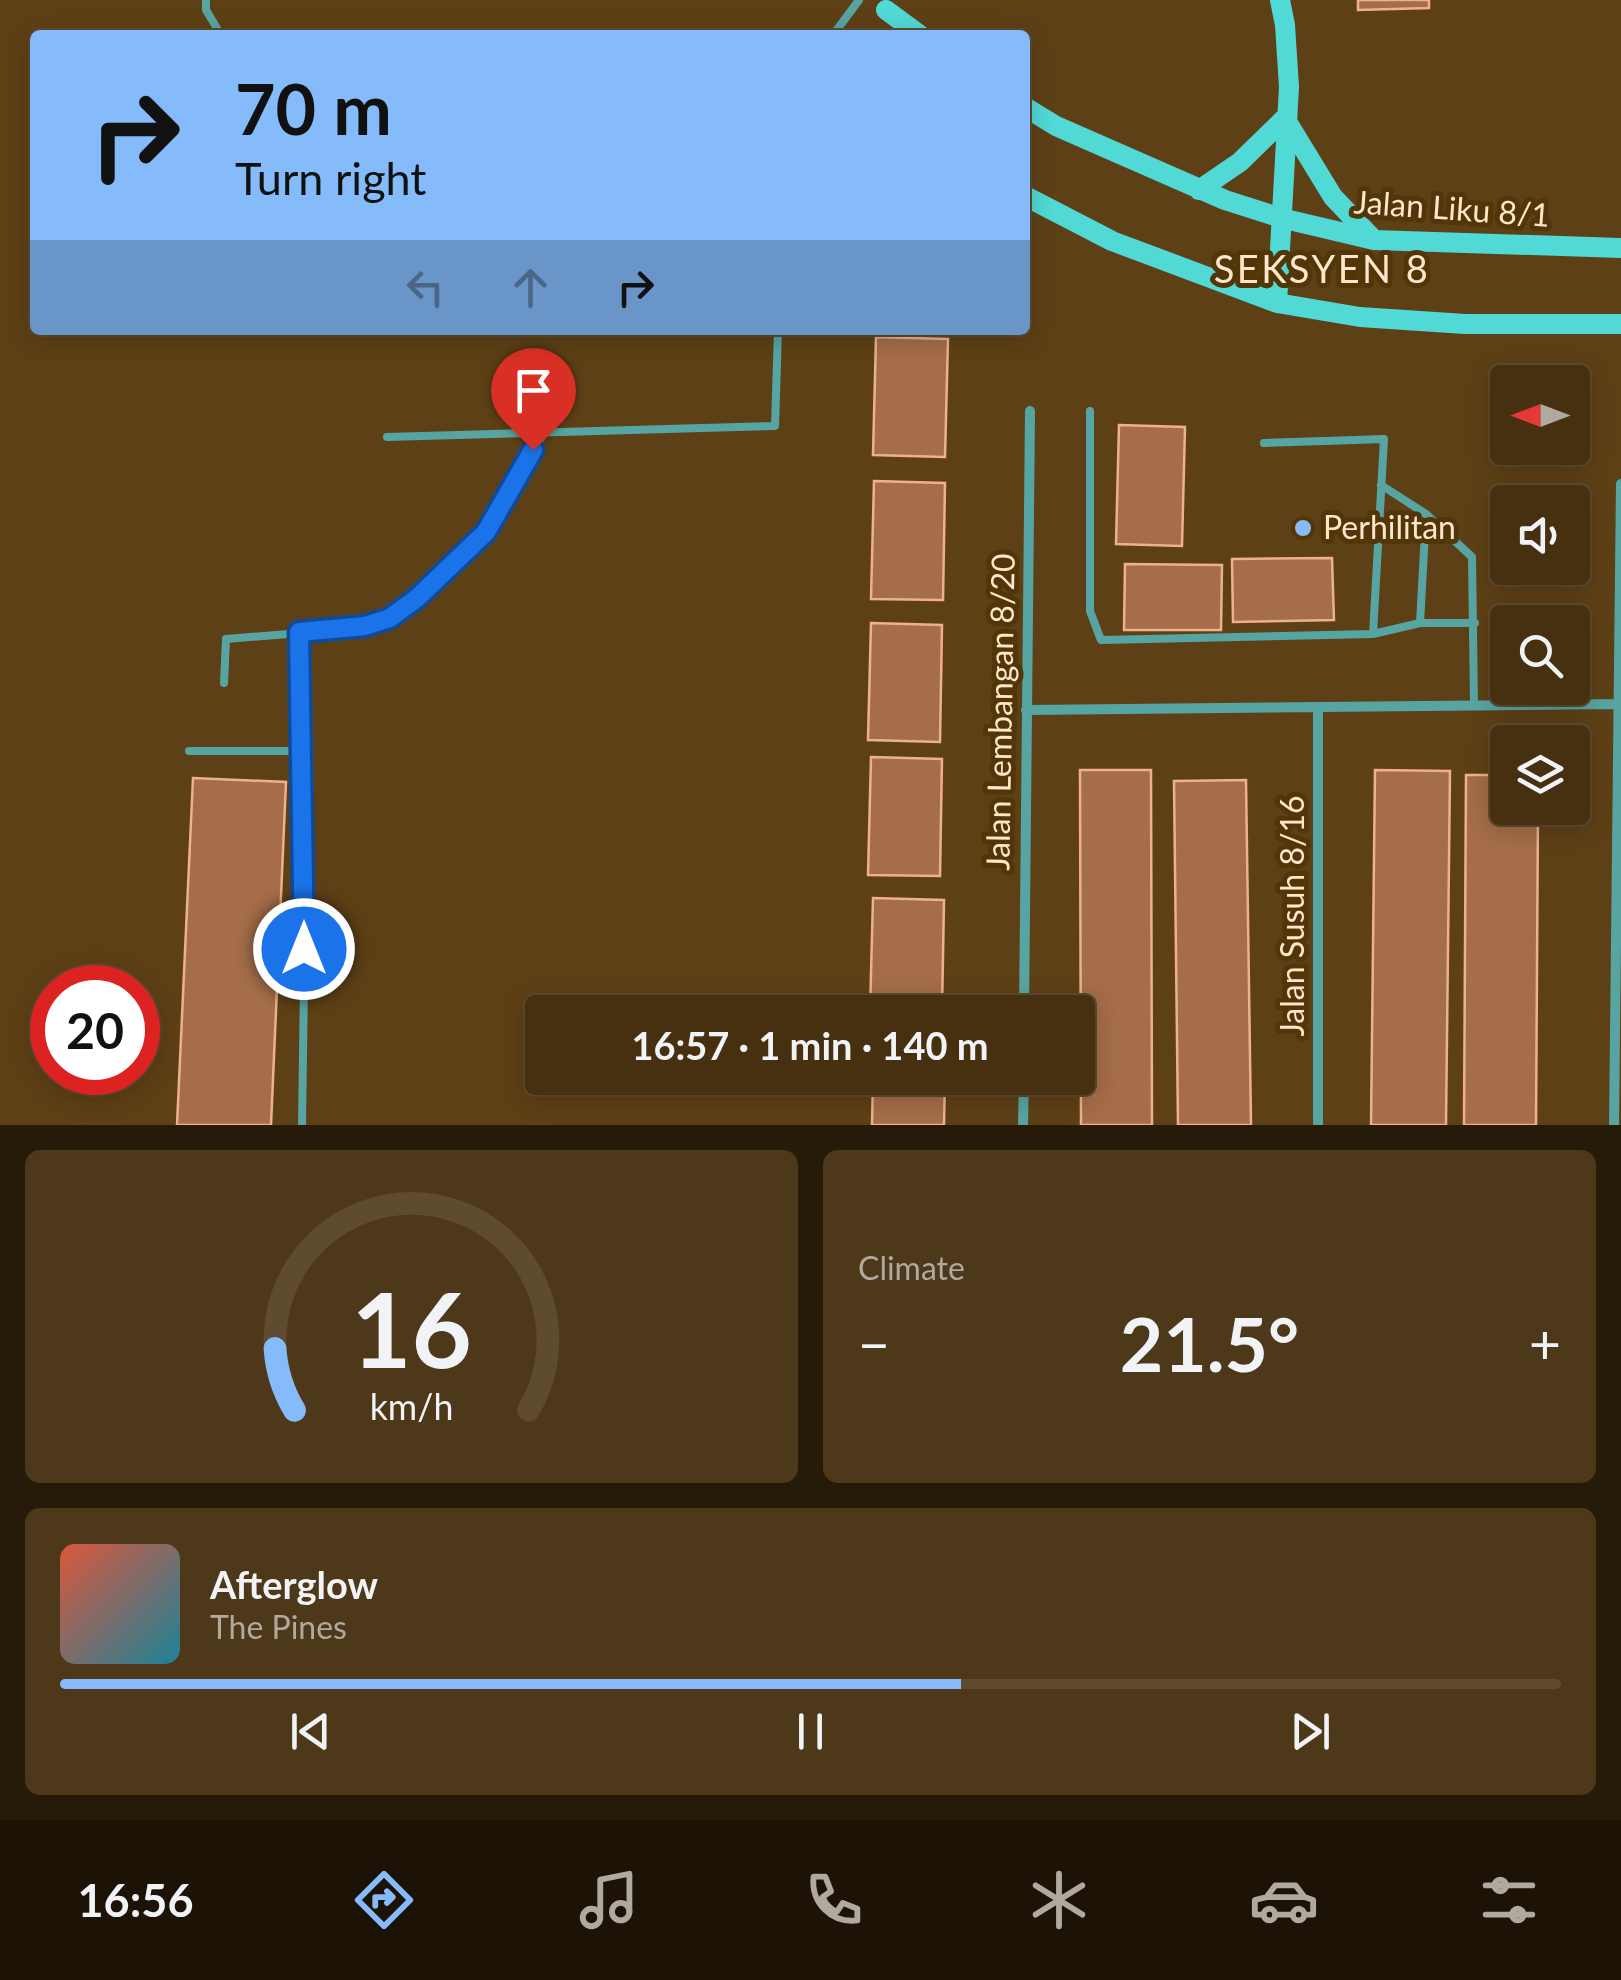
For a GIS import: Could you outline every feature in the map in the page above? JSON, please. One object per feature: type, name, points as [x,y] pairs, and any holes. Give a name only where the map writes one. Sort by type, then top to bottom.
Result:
[{"type":"street","points":[[1276,304],[1289,87],[1280,0]]},
{"type":"street","points":[[883,5],[895,30]]},
{"type":"street","points":[[883,5],[914,30]]},
{"type":"street","name":"Jalan Liku 8/1","points":[[1030,110],[1056,126],[1199,190],[1281,218],[1374,240],[1621,248]]},
{"type":"street","points":[[1199,190],[1240,162],[1285,118]]},
{"type":"street","points":[[1285,118],[1333,197],[1374,240]]},
{"type":"street","points":[[1030,199],[1112,240],[1276,304],[1377,318],[1465,324],[1621,324]]},
{"type":"street","name":"Jalan Lembangan 8/20","points":[[1024,995],[1030,411]]},
{"type":"street","points":[[1614,1125],[1618,1098],[1621,484]]},
{"type":"street","points":[[1026,710],[1618,704]]},
{"type":"street","name":"Jalan Susuh 8/16","points":[[1318,706],[1318,1125]]},
{"type":"street","points":[[1023,1125],[1024,1095]]},
{"type":"lane","points":[[206,0],[206,10],[218,30]]},
{"type":"lane","points":[[836,30],[859,0]]},
{"type":"lane","points":[[387,437],[775,426],[778,335]]},
{"type":"lane","points":[[1090,411],[1090,611],[1101,640],[1373,634],[1420,623],[1474,622]]},
{"type":"lane","points":[[224,683],[226,638],[365,626],[390,618],[417,598],[486,532],[545,432]]},
{"type":"lane","points":[[1264,443],[1384,439],[1373,634]]},
{"type":"lane","points":[[1381,485],[1426,514],[1472,556],[1474,705]]},
{"type":"lane","points":[[1420,623],[1426,514]]},
{"type":"lane","points":[[299,632],[305,913],[302,1125]]},
{"type":"lane","points":[[189,752],[302,752]]},
{"type":"building","points":[[1358,0],[1429,0],[1429,8],[1358,10]]},
{"type":"building","points":[[876,337],[948,339],[945,457],[873,455]]},
{"type":"building","points":[[1119,425],[1185,427],[1182,546],[1116,544]]},
{"type":"building","points":[[874,481],[945,483],[943,600],[871,599]]},
{"type":"building","points":[[1332,558],[1334,620],[1233,622],[1232,559]]},
{"type":"building","points":[[1125,564],[1222,565],[1221,630],[1124,630]]},
{"type":"building","points":[[871,623],[942,625],[940,742],[868,740]]},
{"type":"building","points":[[871,757],[942,759],[940,876],[868,875]]},
{"type":"building","points":[[1080,770],[1151,770],[1152,1125],[1081,1125],[1081,1095],[1095,1095],[1095,995],[1081,995]]},
{"type":"building","points":[[1375,770],[1450,771],[1446,1125],[1371,1125]]},
{"type":"building","points":[[1466,775],[1490,775],[1490,825],[1538,825],[1536,1125],[1464,1125]]},
{"type":"building","points":[[193,778],[286,782],[271,1125],[177,1125]]},
{"type":"building","points":[[1246,780],[1251,1125],[1178,1125],[1174,781]]},
{"type":"building","points":[[873,898],[944,900],[942,995],[870,995]]},
{"type":"building","points":[[873,1095],[945,1095],[944,1125],[872,1125]]},
{"type":"place","name":"Perhilitan","points":[[1303,528]]},
{"type":"district","name":"SEKSYEN 8","points":[[1322,270]]},
{"type":"route","points":[[304,949],[299,632],[365,626],[390,618],[417,598],[486,532],[533,450]]}]
